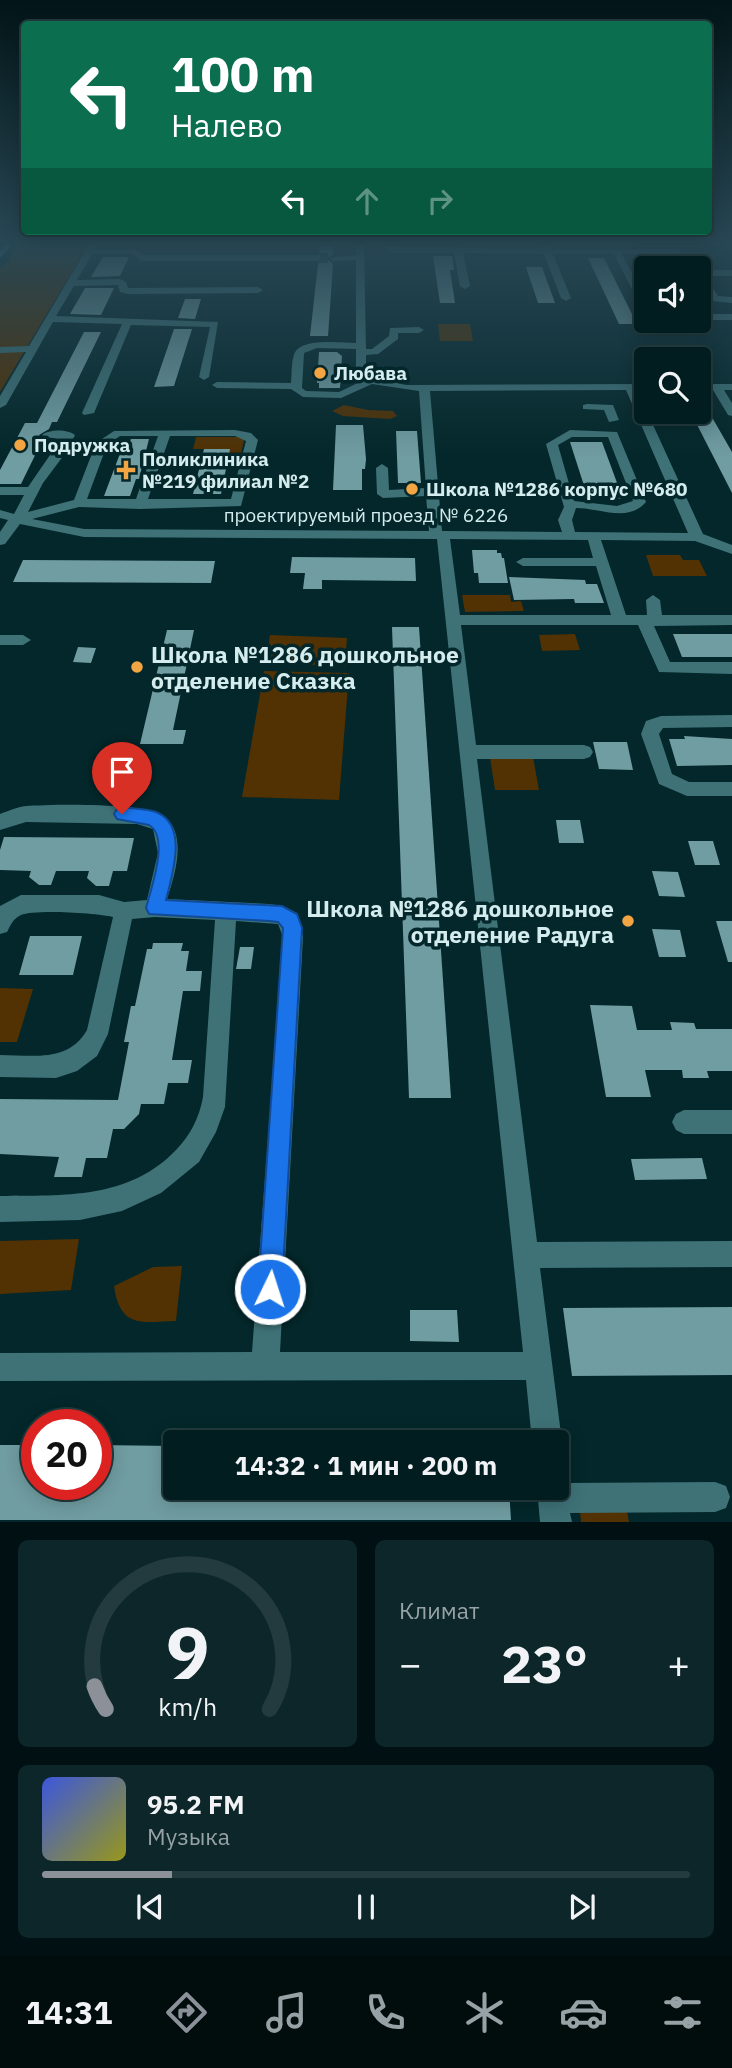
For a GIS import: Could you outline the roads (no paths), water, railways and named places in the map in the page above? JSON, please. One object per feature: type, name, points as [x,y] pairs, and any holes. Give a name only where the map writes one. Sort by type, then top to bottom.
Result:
[{"type":"street","points":[[0,405],[52,316]]},
{"type":"street","points":[[360,316],[361,367],[373,380],[420,391]]},
{"type":"street","points":[[711,317],[732,317]]},
{"type":"street","points":[[50,319],[215,324],[204,377]]},
{"type":"street","points":[[89,413],[127,323]]},
{"type":"street","points":[[373,380],[344,395],[297,393],[299,353],[303,348],[317,345],[374,352],[394,337],[419,334]]},
{"type":"street","points":[[0,350],[33,349]]},
{"type":"street","points":[[217,385],[296,386]]},
{"type":"street","points":[[580,387],[592,420]]},
{"type":"street","points":[[630,387],[697,537]]},
{"type":"street","points":[[360,388],[385,394],[634,387]]},
{"type":"street","points":[[711,387],[732,387]]},
{"type":"street","points":[[717,387],[732,413]]},
{"type":"street","points":[[420,391],[453,620],[546,1430]]},
{"type":"street","points":[[587,407],[609,407],[613,420]]},
{"type":"street","points":[[79,503],[102,443],[110,436],[118,433],[242,434],[250,438],[231,533]]},
{"type":"street","points":[[140,505],[165,433]]},
{"type":"street","points":[[569,506],[581,504],[626,510],[639,504],[640,499],[613,434],[568,433],[552,443],[569,506],[565,520],[570,536]]},
{"type":"street","points":[[0,541],[69,435],[48,435]]},
{"type":"street","points":[[382,467],[383,494],[433,492]]},
{"type":"street","points":[[0,491],[32,491]]},
{"type":"street","points":[[15,519],[79,503],[236,503]]},
{"type":"street","name":"проектируемый проезд № 6226","points":[[0,513],[15,519],[84,533],[697,537],[732,550]]},
{"type":"street","points":[[593,536],[620,619]]},
{"type":"street","points":[[523,562],[602,562]]},
{"type":"street","points":[[653,600],[649,621],[665,668],[732,668]]},
{"type":"street","points":[[453,620],[732,620]]},
{"type":"street","points":[[0,640],[23,640]]},
{"type":"street","points":[[732,721],[661,722],[652,726],[650,734],[665,779],[687,789],[732,789]]},
{"type":"street","points":[[468,752],[584,752]]},
{"type":"street","points":[[0,822],[23,814],[122,814],[152,818],[160,822],[166,835],[167,858],[155,908]]},
{"type":"street","points":[[0,925],[5,914],[21,904],[99,904],[124,911],[155,908],[282,915],[290,920],[293,928],[265,1367]]},
{"type":"street","points":[[0,1066],[63,1066],[78,1060],[91,1049],[97,1034],[124,911]]},
{"type":"street","points":[[0,1209],[68,1208],[104,1203],[133,1195],[173,1172],[195,1144],[208,1123],[214,1092],[226,912]]},
{"type":"street","points":[[684,1122],[732,1122]]},
{"type":"street","points":[[526,1255],[732,1254]]},
{"type":"street","points":[[0,1367],[538,1366]]},
{"type":"street","points":[[554,1503],[715,1497]]},
{"type":"place","name":"Любава","points":[[320,373]]},
{"type":"place","name":"Подружка","points":[[20,445]]},
{"type":"place","name":"Поликлиника №219 филиал №2","points":[[126,470]]},
{"type":"place","name":"Школа №1286 корпус №680","points":[[412,489]]},
{"type":"place","name":"Школа №1286 дошкольное отделение Сказка","points":[[137,667]]},
{"type":"place","name":"Школа №1286 дошкольное отделение Радуга","points":[[628,921]]}]
